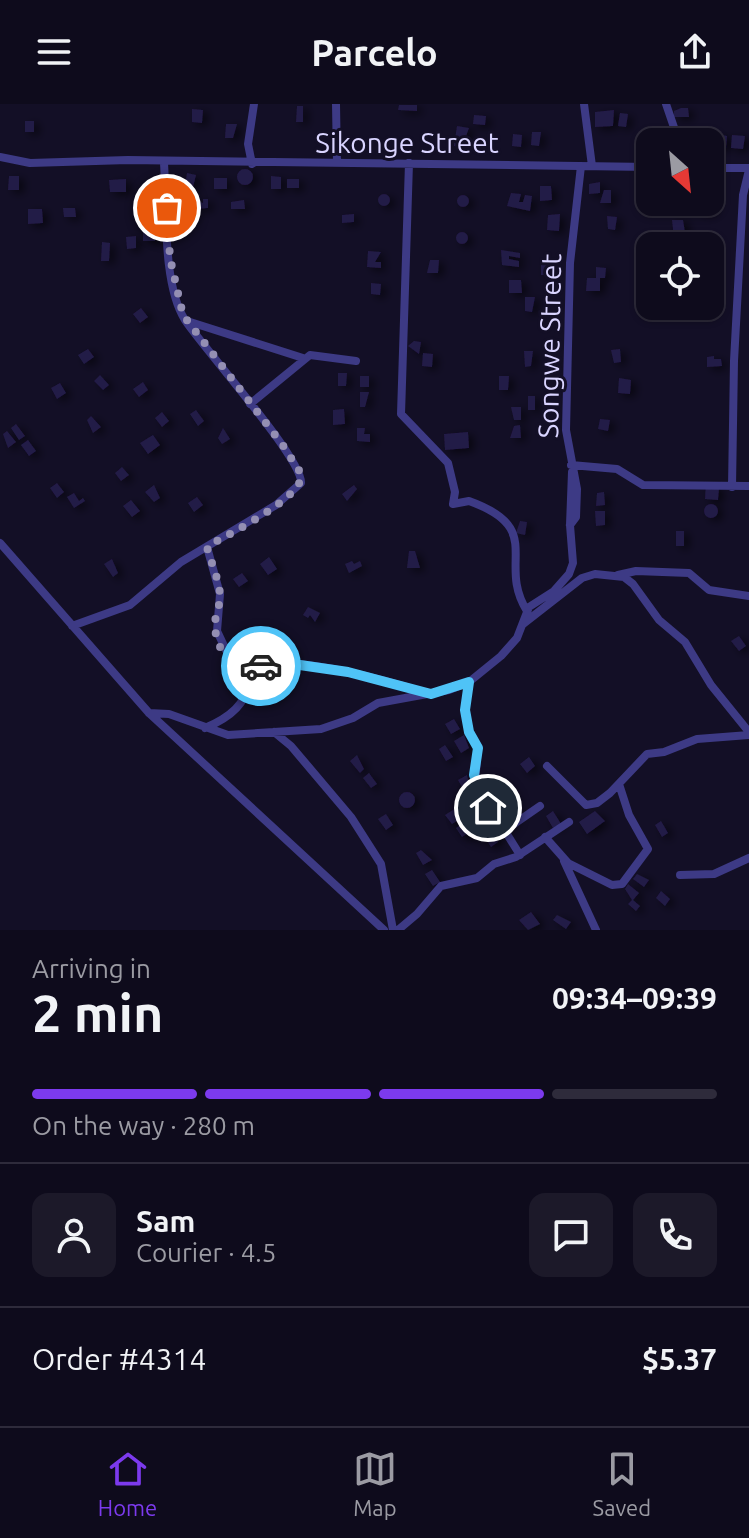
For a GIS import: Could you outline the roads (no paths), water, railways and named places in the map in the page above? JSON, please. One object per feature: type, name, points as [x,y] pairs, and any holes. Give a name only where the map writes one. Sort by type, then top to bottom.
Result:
[{"type":"street","points":[[252,164],[248,144],[254,104]]},
{"type":"street","points":[[336,104],[337,163]]},
{"type":"street","points":[[584,104],[592,166]]},
{"type":"street","points":[[666,104],[674,128]]},
{"type":"street","name":"Sikonge Street","points":[[0,157],[30,163],[636,167]]},
{"type":"street","points":[[72,626],[130,605],[181,562],[276,505],[301,483],[300,468],[186,321],[177,298],[170,258],[164,163]]},
{"type":"street","points":[[149,713],[178,717],[204,728],[235,735],[321,729],[344,722],[383,701],[431,694],[469,682],[501,656],[523,624],[527,611],[517,592],[515,535],[509,523],[469,501],[453,504],[455,490],[448,463],[401,414],[409,163]]},
{"type":"street","name":"Songwe Street","points":[[527,611],[554,591],[569,574],[573,558],[570,525],[576,517],[577,496],[566,430],[570,263],[581,166]]},
{"type":"street","points":[[724,168],[749,169],[743,195],[734,361],[732,487]]},
{"type":"street","points":[[186,321],[303,358],[323,355],[356,361]]},
{"type":"street","points":[[250,404],[303,358]]},
{"type":"street","points":[[572,469],[617,469],[643,485],[749,486]]},
{"type":"street","points":[[0,543],[149,713],[384,930]]},
{"type":"street","points":[[204,728],[223,720],[243,700],[247,685],[240,669],[229,659],[217,631],[220,594],[207,547]]},
{"type":"street","points":[[615,576],[636,571],[689,573],[707,589],[749,596]]},
{"type":"street","points":[[523,624],[582,578],[595,574],[615,576],[633,584],[659,620],[685,642],[711,685],[749,734]]},
{"type":"street","points":[[240,669],[298,665],[377,678],[431,694]]},
{"type":"street","points":[[469,682],[465,710],[469,732],[478,748],[475,783],[520,855]]},
{"type":"street","points":[[274,732],[291,746],[351,817],[381,864],[396,930],[417,914],[441,886],[477,878],[497,862],[520,855],[569,822]]},
{"type":"street","points":[[547,766],[582,804],[597,803],[647,754],[664,752],[697,739],[749,734]]},
{"type":"street","points":[[564,860],[618,886],[647,851],[619,784]]},
{"type":"street","points":[[504,831],[540,806]]},
{"type":"street","points":[[545,837],[564,860],[596,929]]},
{"type":"street","points":[[680,875],[714,874],[749,858]]}]
